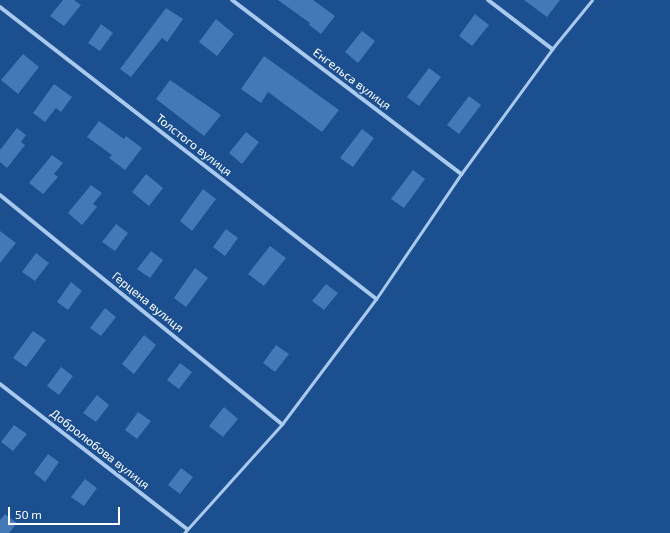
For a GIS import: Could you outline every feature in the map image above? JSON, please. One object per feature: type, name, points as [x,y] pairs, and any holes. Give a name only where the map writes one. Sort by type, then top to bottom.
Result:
[{"type":"street","name":"Енгельса вулиця","points":[[232,0],[461,174]]},
{"type":"street","points":[[488,0],[552,49]]},
{"type":"street","name":"Толстого вулиця","points":[[0,7],[376,300]]},
{"type":"street","name":"Герцена вулиця","points":[[0,196],[282,424]]},
{"type":"street","name":"Добролюбова вулиця","points":[[0,384],[186,531]]},
{"type":"lane","points":[[186,531],[282,424],[376,300],[461,174],[552,49],[592,0]]},
{"type":"building","points":[[63,0],[74,0],[81,5],[64,26],[50,16]]},
{"type":"building","points":[[278,0],[313,0],[335,16],[321,34],[309,25],[310,23]]},
{"type":"building","points":[[524,0],[560,0],[547,17]]},
{"type":"building","points":[[166,8],[183,19],[167,42],[162,38],[131,77],[120,69]]},
{"type":"building","points":[[475,14],[489,25],[472,46],[459,36]]},
{"type":"building","points":[[216,19],[234,34],[217,56],[199,42]]},
{"type":"building","points":[[101,24],[113,33],[100,51],[88,43]]},
{"type":"building","points":[[362,31],[375,41],[358,63],[345,52]]},
{"type":"building","points":[[23,54],[39,67],[18,94],[1,80]]},
{"type":"building","points":[[264,56],[339,110],[322,132],[268,92],[261,103],[241,89]]},
{"type":"building","points":[[429,68],[441,77],[419,106],[407,97]]},
{"type":"building","points":[[170,80],[221,115],[204,136],[156,99]]},
{"type":"building","points":[[54,84],[72,97],[61,112],[56,108],[45,122],[33,113]]},
{"type":"building","points":[[469,96],[481,105],[459,134],[447,125]]},
{"type":"building","points":[[99,121],[124,139],[126,136],[142,148],[125,170],[109,158],[112,155],[87,137]]},
{"type":"building","points":[[17,128],[26,135],[21,142],[25,145],[7,168],[0,162],[0,150]]},
{"type":"building","points":[[362,129],[374,138],[353,167],[340,158]]},
{"type":"building","points":[[246,132],[259,142],[242,164],[229,153]]},
{"type":"building","points":[[52,155],[63,163],[54,174],[58,177],[43,194],[29,183]]},
{"type":"building","points":[[413,170],[425,179],[404,208],[391,199]]},
{"type":"building","points":[[146,174],[163,188],[149,206],[132,192]]},
{"type":"building","points":[[91,185],[102,193],[93,204],[97,207],[82,225],[68,213]]},
{"type":"building","points":[[203,189],[216,199],[192,231],[180,221]]},
{"type":"building","points":[[116,224],[128,233],[115,251],[102,242]]},
{"type":"building","points":[[226,229],[238,238],[225,256],[213,247]]},
{"type":"building","points":[[0,231],[16,243],[0,263]]},
{"type":"building","points":[[270,246],[286,258],[264,286],[248,274]]},
{"type":"building","points":[[151,251],[163,260],[150,278],[137,269]]},
{"type":"building","points":[[36,253],[49,263],[35,281],[22,272]]},
{"type":"building","points":[[195,268],[208,278],[186,307],[174,298]]},
{"type":"building","points":[[71,282],[82,291],[68,310],[57,302]]},
{"type":"building","points":[[326,284],[338,293],[324,310],[312,301]]},
{"type":"building","points":[[105,308],[116,317],[101,336],[90,328]]},
{"type":"building","points":[[33,331],[46,340],[26,367],[13,358]]},
{"type":"building","points":[[144,335],[156,345],[134,374],[122,364]]},
{"type":"building","points":[[276,345],[289,354],[275,372],[263,363]]},
{"type":"building","points":[[180,363],[192,372],[179,389],[167,380]]},
{"type":"building","points":[[61,367],[73,376],[59,395],[47,386]]},
{"type":"building","points":[[97,395],[109,405],[96,422],[83,413]]},
{"type":"building","points":[[224,407],[238,419],[223,437],[209,426]]},
{"type":"building","points":[[138,412],[151,421],[137,439],[125,430]]},
{"type":"building","points":[[14,425],[27,434],[13,451],[1,442]]},
{"type":"building","points":[[48,454],[59,462],[45,482],[34,473]]},
{"type":"building","points":[[181,468],[193,477],[180,494],[168,485]]},
{"type":"building","points":[[85,479],[97,488],[84,506],[71,497]]},
{"type":"building","points":[[5,514],[17,523],[9,533],[0,533],[0,520]]}]
